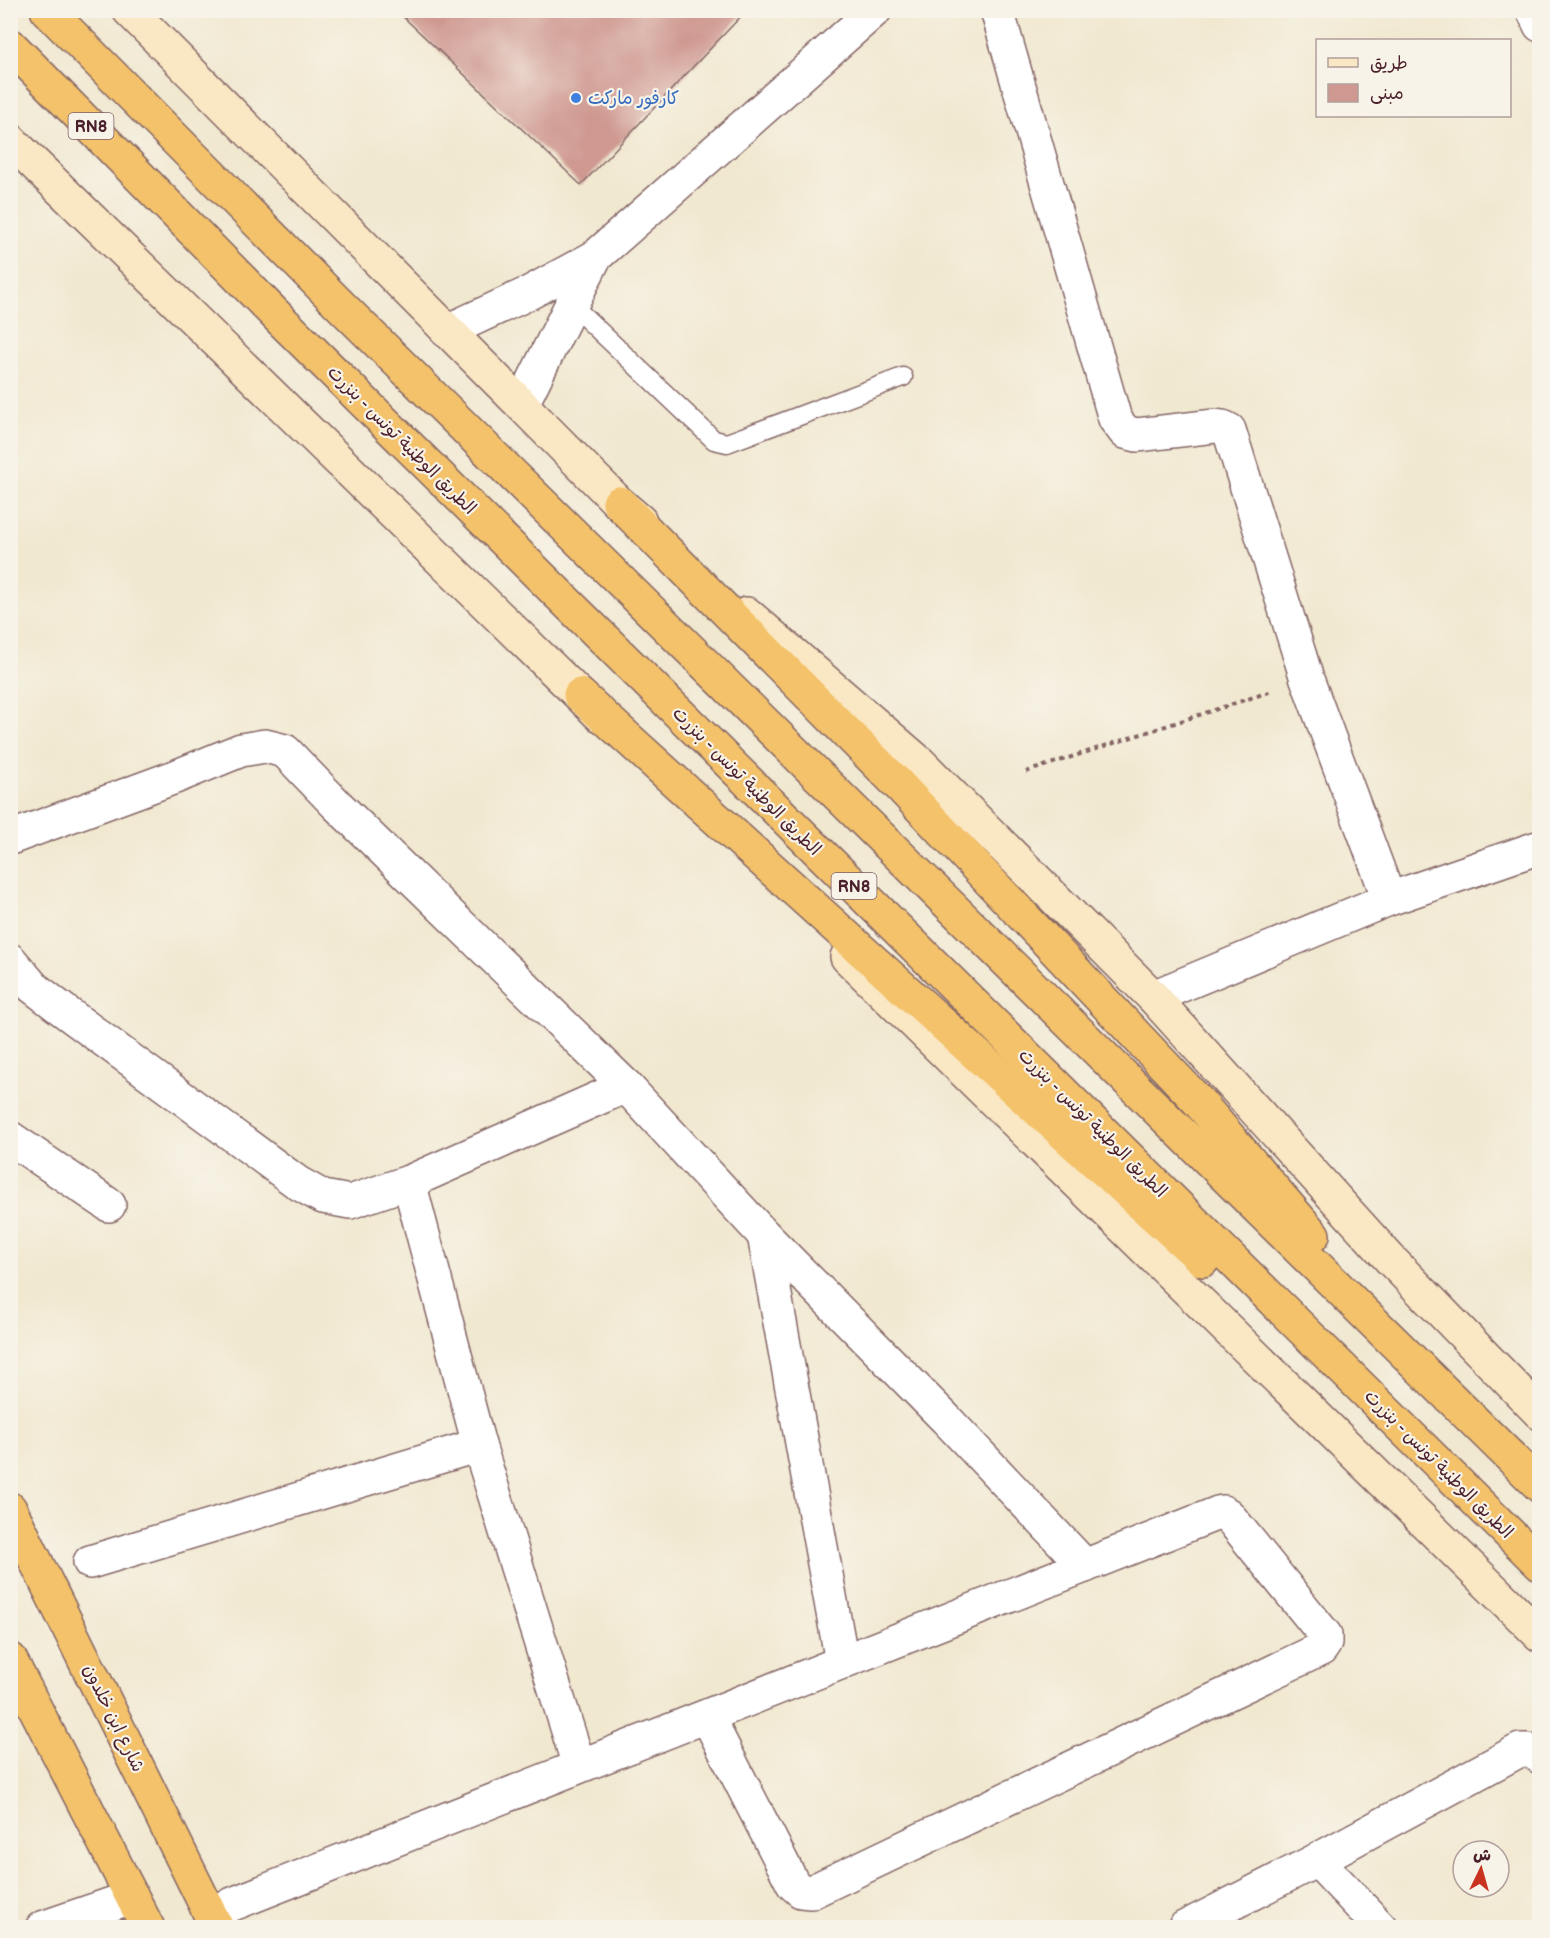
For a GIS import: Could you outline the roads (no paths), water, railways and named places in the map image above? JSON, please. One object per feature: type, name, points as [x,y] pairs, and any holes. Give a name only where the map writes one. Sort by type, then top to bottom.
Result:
[{"type":"highway","name":"RN8","points":[[47,10],[339,304],[1539,1486]]},
{"type":"highway","name":"الطريق الوطنية تونس - بنزرت","points":[[10,45],[289,328],[1539,1565]]},
{"type":"highway","points":[[619,503],[899,784],[1198,1101],[1454,1401]]},
{"type":"highway","points":[[579,695],[1539,1565]]},
{"type":"highway","name":"شارع ابن خلدون","points":[[10,1509],[213,1920]]},
{"type":"highway","points":[[10,1659],[148,1928]]},
{"type":"main road","points":[[129,10],[619,503],[920,763],[1153,997],[1390,1259],[1539,1413]]},
{"type":"main road","points":[[10,141],[1539,1635]]},
{"type":"street","points":[[997,10],[1115,419],[1125,432],[1137,435],[1215,426],[1229,430],[1307,679],[1389,899]]},
{"type":"street","points":[[1533,10],[1539,25]]},
{"type":"street","points":[[447,331],[529,293],[595,257],[880,12]]},
{"type":"street","points":[[522,405],[595,257]]},
{"type":"street","points":[[10,838],[241,750],[265,746],[285,751],[336,804],[626,1086],[765,1235],[946,1419],[1085,1566]]},
{"type":"street","points":[[1153,997],[1389,899],[1539,847]]},
{"type":"street","points":[[10,960],[33,987],[63,1010],[298,1183],[323,1197],[350,1202],[409,1182],[626,1086]]},
{"type":"street","points":[[10,1138],[109,1205]]},
{"type":"street","points":[[409,1182],[479,1444],[579,1766]]},
{"type":"street","points":[[765,1235],[842,1662]]},
{"type":"street","points":[[90,1562],[479,1444]]},
{"type":"street","points":[[213,1920],[579,1766],[1223,1512],[1228,1515],[1325,1635],[1325,1643],[1321,1649],[811,1892],[801,1892],[793,1884],[707,1716]]},
{"type":"street","points":[[1184,1928],[1317,1860],[1520,1749],[1529,1750],[1539,1757]]},
{"type":"street","points":[[1317,1860],[1381,1928]]},
{"type":"street","points":[[42,1928],[132,1897]]},
{"type":"lane","points":[[572,305],[714,440],[727,443],[903,377]]},
{"type":"place","name":"كارفور ماركت","points":[[576,98]]}]
